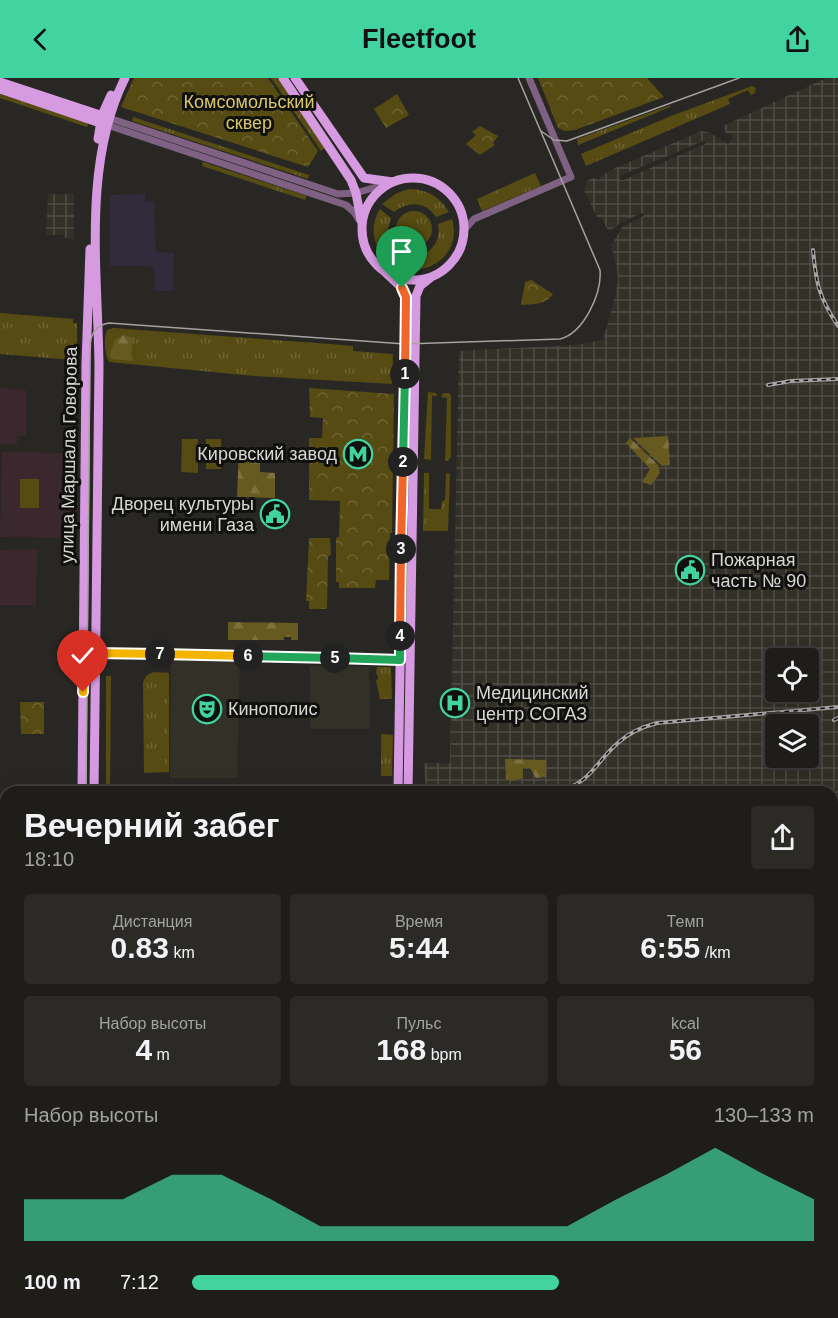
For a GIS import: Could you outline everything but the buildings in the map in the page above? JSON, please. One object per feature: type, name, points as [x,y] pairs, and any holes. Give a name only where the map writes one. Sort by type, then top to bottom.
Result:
[{"type":"main road","points":[[104,120],[118,78]]},
{"type":"main road","points":[[104,120],[125,78]]},
{"type":"main road","points":[[283,78],[351,180],[356,193],[366,250],[372,260],[402,288],[406,297],[398,786]]},
{"type":"main road","points":[[295,78],[364,178],[393,182],[417,178],[441,186],[459,204],[465,229],[463,244],[456,258],[445,270],[420,286],[416,296],[408,786]]},
{"type":"main road","points":[[0,82],[104,120]]},
{"type":"main road","points":[[0,89],[104,120]]},
{"type":"main road","name":"улица Маршала Говорова","points":[[82,786],[86,364],[92,186],[104,120]]},
{"type":"main road","name":"улица Маршала Говорова","points":[[94,786],[99,366],[96,310],[97,191],[104,120]]},
{"type":"main road","points":[[362,225],[365,211],[372,199],[381,189],[393,182]]},
{"type":"main road","points":[[385,272],[407,280],[430,278]]},
{"type":"street","points":[[465,229],[474,219],[571,177],[529,78]]},
{"type":"street","points":[[104,120],[338,194],[356,193],[393,182]]},
{"type":"street","points":[[104,120],[346,205],[354,212],[362,225]]},
{"type":"street","points":[[84,643],[95,649],[400,660],[410,656]]},
{"type":"street","points":[[84,655],[95,649]]},
{"type":"shaded area","points":[[826,78],[838,78],[838,786],[426,786],[424,763],[450,763],[459,351],[575,345],[603,340],[618,282],[611,246],[623,226],[644,216],[642,213],[620,223],[609,232],[601,218],[597,217],[584,190],[587,181],[593,178],[599,180],[601,176],[615,168],[702,131],[728,144],[733,136],[726,133],[723,126]],"holes":[[[703,141],[706,142],[623,180],[620,180],[620,176]]]},
{"type":"shaded area","points":[[48,194],[74,194],[74,239],[64,238],[63,235],[46,235]]},
{"type":"shaded area","points":[[145,194],[145,202],[154,202],[156,252],[174,253],[173,291],[155,291],[155,271],[149,266],[110,266],[110,195]]},
{"type":"shaded area","points":[[0,388],[26,390],[26,435],[17,437],[17,444],[0,444]]},
{"type":"shaded area","points":[[2,452],[76,453],[76,538],[0,537]]},
{"type":"shaded area","points":[[37,549],[36,605],[0,605],[0,550]]},
{"type":"shaded area","points":[[171,659],[240,660],[237,778],[170,778]]},
{"type":"shaded area","points":[[310,666],[369,667],[370,729],[310,729]]},
{"type":"green space","name":"Комсомольский сквер","points":[[134,78],[268,78],[318,151],[308,167],[121,107]]},
{"type":"green space","points":[[271,78],[278,78],[325,148],[321,151]]},
{"type":"green space","points":[[538,78],[647,78],[664,97],[575,130],[565,131],[558,128]]},
{"type":"green space","points":[[752,86],[756,88],[755,93],[751,95],[748,90],[728,99],[730,104],[586,166],[581,154],[671,116]]},
{"type":"green space","points":[[0,94],[89,123],[87,127],[0,98]]},
{"type":"green space","points":[[397,94],[409,115],[386,128],[374,109]]},
{"type":"green space","points":[[671,105],[670,107],[578,145],[577,139]]},
{"type":"green space","points":[[133,117],[309,175],[308,179],[132,121]]},
{"type":"green space","points":[[480,126],[498,136],[493,143],[495,145],[480,155],[466,144],[476,135],[472,132]]},
{"type":"green space","points":[[203,162],[307,196],[305,200],[202,166]]},
{"type":"green space","points":[[535,173],[541,186],[482,211],[477,199]]},
{"type":"green space","points":[[409,189],[432,195],[449,212],[436,217],[427,208],[416,204],[399,208],[394,212],[382,204],[397,193]]},
{"type":"green space","points":[[380,209],[391,218],[388,230],[394,246],[409,256],[408,270],[390,263],[378,247],[374,238],[374,228],[375,218]]},
{"type":"green space","points":[[414,211],[426,217],[432,229],[426,241],[414,247],[402,241],[396,229],[402,217]]},
{"type":"green space","points":[[452,219],[453,238],[446,254],[433,265],[414,270],[415,256],[427,252],[437,241],[438,224]]},
{"type":"green space","points":[[531,280],[553,294],[543,302],[521,305],[525,282]]},
{"type":"green space","points":[[0,313],[73,319],[73,323],[77,323],[77,357],[74,357],[74,360],[0,354]]},
{"type":"green space","points":[[113,328],[353,346],[353,351],[393,354],[392,384],[254,376],[109,362],[105,338],[107,330]]},
{"type":"green space","points":[[124,335],[133,338],[131,355],[134,361],[112,359],[110,354],[115,340]]},
{"type":"green space","points":[[309,388],[394,394],[389,580],[376,580],[375,588],[339,588],[339,582],[336,582],[336,538],[339,537],[340,501],[309,500],[309,438],[322,438],[323,418],[310,417]]},
{"type":"green space","points":[[428,392],[436,393],[437,396],[432,396],[431,460],[424,459]]},
{"type":"green space","points":[[443,393],[449,393],[451,396],[451,457],[448,461],[445,461],[447,398],[441,397]]},
{"type":"green space","points":[[668,436],[670,465],[662,466],[633,438]]},
{"type":"green space","points":[[630,438],[658,465],[660,473],[651,485],[642,482],[650,469],[626,443]]},
{"type":"green space","points":[[182,439],[198,439],[198,473],[181,472]]},
{"type":"green space","points":[[206,439],[221,439],[221,469],[206,469]]},
{"type":"green space","points":[[239,449],[260,449],[260,472],[275,473],[275,498],[237,497]]},
{"type":"green space","points":[[424,473],[429,473],[429,509],[441,509],[442,501],[445,500],[446,473],[450,474],[448,531],[423,531]]},
{"type":"green space","points":[[20,479],[39,479],[39,508],[20,508]]},
{"type":"green space","points":[[309,538],[330,538],[327,609],[309,609],[309,601],[306,601]]},
{"type":"green space","points":[[228,622],[298,623],[298,640],[284,637],[284,640],[228,640]]},
{"type":"green space","points":[[377,667],[391,667],[392,699],[380,699],[376,680],[378,679]]},
{"type":"green space","points":[[153,672],[169,673],[169,772],[144,773],[143,682],[146,676]]},
{"type":"green space","points":[[106,676],[111,676],[110,786],[106,786]]},
{"type":"green space","points":[[20,702],[44,702],[44,734],[21,734]]},
{"type":"green space","points":[[381,734],[393,735],[392,776],[381,776]]},
{"type":"green space","points":[[505,759],[546,760],[546,777],[536,778],[530,768],[523,768],[523,778],[512,781],[506,779]]},
{"type":"tram line","points":[[86,786],[90,345],[93,333],[109,323],[405,344],[560,339],[569,335],[577,329],[590,311],[598,290],[600,270],[518,78]]},
{"type":"tram line","points":[[541,131],[554,140],[567,141],[739,78]]},
{"type":"railway","points":[[813,250],[820,290],[826,307],[838,326]]},
{"type":"railway","points":[[768,385],[791,381],[838,379]]},
{"type":"railway","points":[[573,786],[586,777],[627,735],[657,723],[838,707]]},
{"type":"railway","points":[[834,720],[838,718]]},
{"type":"place","name":"Кировский завод","points":[[358,454]]},
{"type":"place","name":"Дворец культуры имени Газа","points":[[275,514]]},
{"type":"place","name":"Пожарная часть № 90","points":[[690,570]]},
{"type":"place","name":"Медицинский центр СОГАЗ","points":[[455,703]]},
{"type":"place","name":"Кинополис","points":[[207,709]]},
{"type":"route","points":[[83,692],[84,655],[95,653],[400,660],[406,297],[402,288]]}]
